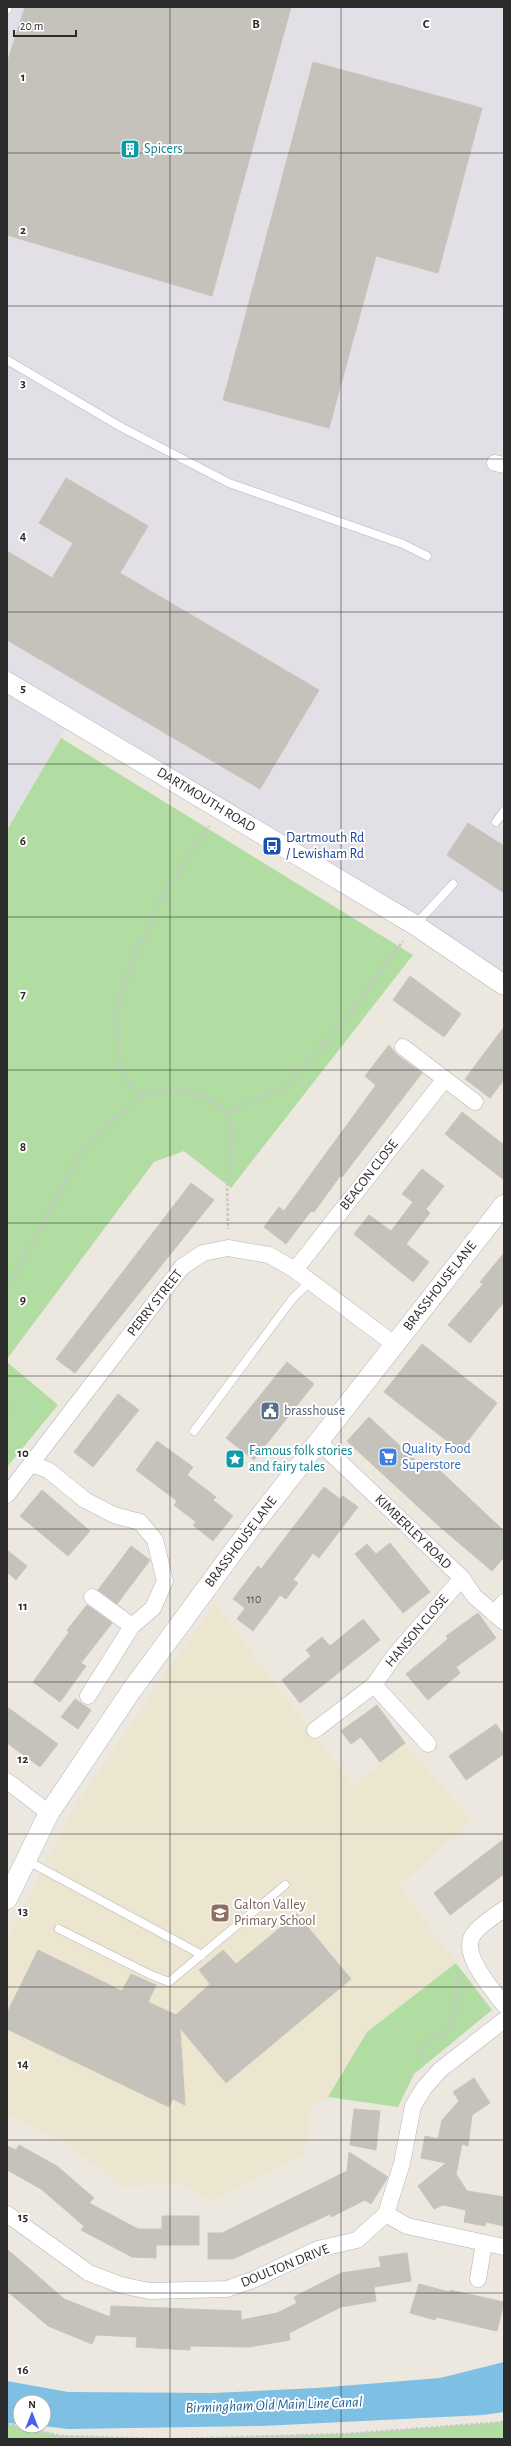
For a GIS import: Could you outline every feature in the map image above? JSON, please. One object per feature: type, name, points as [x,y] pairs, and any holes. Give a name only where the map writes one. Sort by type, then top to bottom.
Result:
[{"type":"street","name":"DARTMOUTH ROAD","points":[[7,682],[415,925],[504,985]]},
{"type":"street","points":[[403,1047],[444,1080],[475,1102]]},
{"type":"street","name":"BEACON CLOSE","points":[[294,1270],[444,1080]]},
{"type":"street","name":"BRASSHOUSE LANE","points":[[7,1899],[49,1814],[131,1691],[250,1529],[504,1205]]},
{"type":"street","name":"PERRY STREET","points":[[7,1495],[182,1267],[203,1253],[228,1248],[269,1255],[294,1270],[394,1344]]},
{"type":"street","name":"KIMBERLEY ROAD","points":[[318,1441],[462,1578],[474,1596],[501,1613]]},
{"type":"street","points":[[32,1464],[48,1470],[85,1500],[114,1514],[140,1522],[155,1540],[165,1581],[153,1608],[132,1626],[88,1696]]},
{"type":"street","name":"HANSON CLOSE","points":[[315,1730],[374,1685],[394,1656],[462,1578]]},
{"type":"street","points":[[92,1597],[132,1626]]},
{"type":"street","points":[[374,1685],[428,1744]]},
{"type":"street","points":[[7,1780],[49,1814]]},
{"type":"street","points":[[504,1909],[482,1925],[472,1936],[469,1951],[473,1961],[504,2005]]},
{"type":"street","points":[[504,2020],[434,2075],[413,2106],[402,2163],[386,2214],[408,2226],[484,2244],[504,2247]]},
{"type":"street","name":"DOULTON DRIVE","points":[[7,2214],[89,2273],[121,2285],[149,2291],[227,2289],[255,2279],[318,2249],[357,2240],[386,2214]]},
{"type":"street","points":[[478,2279],[484,2244]]},
{"type":"lane","points":[[7,360],[121,427],[229,483],[403,544],[427,556]]},
{"type":"lane","points":[[496,822],[504,811]]},
{"type":"lane","points":[[415,925],[453,884]]},
{"type":"lane","points":[[194,1431],[294,1298],[310,1282]]},
{"type":"lane","points":[[25,1860],[202,1954]]},
{"type":"lane","points":[[59,1929],[150,1976],[169,1982],[285,1885]]},
{"type":"path","points":[[144,1095],[131,1086],[119,1059],[116,1016],[130,966],[164,894],[221,809]]},
{"type":"path","points":[[226,1113],[285,1087],[343,1023],[415,925]]},
{"type":"path","points":[[7,1288],[82,1152],[110,1122],[144,1095],[164,1090],[184,1092],[213,1101],[226,1113],[232,1135],[227,1184],[228,1248]]},
{"type":"path","points":[[7,1408],[9,1409],[7,1412]]},
{"type":"path","points":[[434,2075],[421,2054],[422,2046],[429,2038],[446,2032],[453,2026],[450,2015],[457,2005],[457,1971],[473,1961]]},
{"type":"path","points":[[7,2424],[61,2436],[170,2438],[347,2434],[504,2422]]},
{"type":"shaded area","points":[[7,7],[504,7],[504,439],[501,448],[504,449],[504,985],[70,718],[61,738],[7,830]]},
{"type":"shaded area","name":"Galton Valley Primary School","points":[[214,1603],[353,1786],[405,1743],[472,1821],[399,1886],[456,1963],[367,2032],[328,2097],[312,2106],[303,2156],[211,2202],[180,2183],[122,2187],[69,2145],[7,2114],[7,1939],[71,1812]]},
{"type":"green space","points":[[61,738],[413,955],[231,1188],[184,1151],[154,1162],[7,1359],[7,830]]},
{"type":"green space","points":[[7,1362],[58,1405],[7,1467]]},
{"type":"green space","points":[[456,1963],[492,2010],[414,2074],[398,2107],[328,2097],[367,2032]]},
{"type":"green space","points":[[504,2422],[504,2439],[170,2439],[347,2434]]},
{"type":"green space","points":[[7,2424],[12,2425],[12,2434],[52,2434],[61,2436],[170,2439],[7,2439]]},
{"type":"water","name":"Birmingham Old Main Line Canal","points":[[504,2362],[504,2412],[483,2415],[262,2426],[68,2429],[52,2427],[52,2394],[12,2394],[12,2423],[7,2423],[7,2381],[68,2392],[213,2393],[317,2388],[440,2378]]},
{"type":"building","name":"Spicers","points":[[25,7],[291,7],[212,296],[7,235],[7,63]]},
{"type":"building","points":[[313,62],[482,108],[438,273],[376,256],[329,428],[223,400]]},
{"type":"building","points":[[66,478],[148,526],[120,573],[319,690],[260,789],[7,640],[7,551],[52,578],[73,543],[39,523]]},
{"type":"building","points":[[468,823],[504,846],[504,893],[447,855]]},
{"type":"building","points":[[410,976],[461,1014],[444,1037],[393,1000]]},
{"type":"building","points":[[504,1027],[504,1080],[490,1098],[465,1079]]},
{"type":"building","points":[[389,1045],[397,1055],[422,1073],[342,1177],[340,1176],[314,1212],[311,1211],[286,1244],[264,1227],[279,1207],[284,1211],[376,1085],[365,1076]]},
{"type":"building","points":[[462,1112],[504,1145],[504,1180],[445,1134]]},
{"type":"building","points":[[422,1169],[444,1186],[426,1209],[430,1213],[406,1244],[429,1262],[413,1282],[354,1234],[369,1215],[391,1231],[413,1202],[402,1194]]},
{"type":"building","points":[[191,1183],[214,1200],[75,1373],[56,1359]]},
{"type":"building","points":[[504,1253],[504,1302],[470,1343],[448,1325],[483,1284],[480,1282]]},
{"type":"building","points":[[422,1344],[497,1403],[460,1451],[384,1392]]},
{"type":"building","name":"brasshouse","points":[[287,1362],[314,1384],[254,1460],[226,1438]]},
{"type":"building","points":[[118,1394],[139,1410],[93,1467],[74,1452]]},
{"type":"building","points":[[369,1417],[428,1472],[434,1465],[504,1531],[504,1557],[492,1571],[440,1527],[347,1441]]},
{"type":"building","points":[[157,1441],[193,1467],[187,1475],[216,1497],[213,1500],[233,1516],[213,1541],[193,1525],[196,1522],[174,1505],[177,1501],[136,1470]]},
{"type":"building","points":[[324,1487],[340,1499],[343,1496],[358,1507],[319,1558],[313,1553],[293,1580],[298,1583],[286,1599],[280,1595],[253,1631],[237,1619],[245,1608],[233,1599],[258,1566],[261,1569]]},
{"type":"building","points":[[42,1490],[90,1531],[68,1556],[20,1516]]},
{"type":"building","points":[[390,1543],[430,1592],[403,1613],[355,1554],[367,1544],[376,1554]]},
{"type":"building","points":[[131,1546],[150,1560],[117,1604],[98,1590]]},
{"type":"building","points":[[7,1550],[27,1566],[16,1580],[7,1572]]},
{"type":"building","points":[[87,1605],[112,1623],[81,1663],[86,1666],[60,1702],[33,1682],[69,1632],[67,1630]]},
{"type":"building","points":[[478,1613],[496,1638],[456,1667],[460,1673],[428,1700],[406,1674],[448,1639],[446,1636]]},
{"type":"building","points":[[363,1619],[380,1640],[300,1703],[282,1680],[311,1656],[306,1650],[322,1637],[330,1646]]},
{"type":"building","points":[[75,1699],[91,1710],[78,1729],[61,1717]]},
{"type":"building","points":[[377,1705],[405,1743],[380,1762],[361,1737],[351,1744],[341,1731]]},
{"type":"building","points":[[7,1707],[58,1744],[40,1767],[7,1743]]},
{"type":"building","points":[[496,1724],[504,1736],[504,1754],[466,1780],[449,1756]]},
{"type":"building","points":[[504,1839],[504,1874],[450,1915],[434,1893]]},
{"type":"building","points":[[297,1914],[351,1979],[226,2083],[180,2028],[185,2105],[173,2099],[169,2107],[7,2029],[7,2013],[38,1950],[122,1991],[131,1974],[156,1985],[148,2002],[176,2015],[210,1984],[199,1970],[223,1950],[236,1964]]},
{"type":"building","points":[[474,2078],[490,2103],[472,2115],[468,2146],[462,2144],[456,2174],[467,2191],[504,2197],[504,2226],[486,2222],[485,2226],[464,2222],[466,2210],[443,2205],[434,2209],[418,2186],[446,2163],[421,2158],[425,2136],[438,2139],[442,2120],[459,2101],[453,2092]]},
{"type":"building","points":[[354,2109],[380,2111],[376,2150],[350,2145]]},
{"type":"building","points":[[19,2145],[57,2166],[94,2198],[89,2203],[138,2229],[162,2229],[162,2216],[199,2216],[199,2245],[156,2245],[156,2258],[132,2257],[81,2230],[84,2226],[41,2189],[7,2170],[7,2146],[16,2150]]},
{"type":"building","points":[[349,2152],[388,2177],[371,2204],[365,2200],[331,2217],[330,2214],[233,2259],[208,2259],[208,2233],[222,2233],[347,2171]]},
{"type":"building","points":[[7,2249],[64,2299],[110,2317],[111,2306],[241,2311],[241,2320],[277,2313],[297,2303],[294,2297],[341,2273],[381,2267],[379,2257],[407,2253],[411,2281],[374,2287],[376,2301],[341,2307],[289,2333],[290,2340],[249,2347],[190,2346],[190,2350],[136,2347],[137,2337],[96,2335],[92,2344],[48,2326],[7,2291]]},
{"type":"building","points":[[419,2284],[449,2292],[450,2290],[504,2302],[497,2331],[436,2317],[435,2320],[410,2313]]},
{"type":"place","name":"Spicers","points":[[130,149]]},
{"type":"place","name":"Dartmouth Rd / Lewisham Rd","points":[[272,846]]},
{"type":"place","name":"brasshouse","points":[[270,1411]]},
{"type":"place","name":"Quality Food Superstore","points":[[388,1457]]},
{"type":"place","name":"Famous folk stories and fairy tales","points":[[235,1459]]},
{"type":"place","name":"Galton Valley Primary School","points":[[220,1913]]}]
